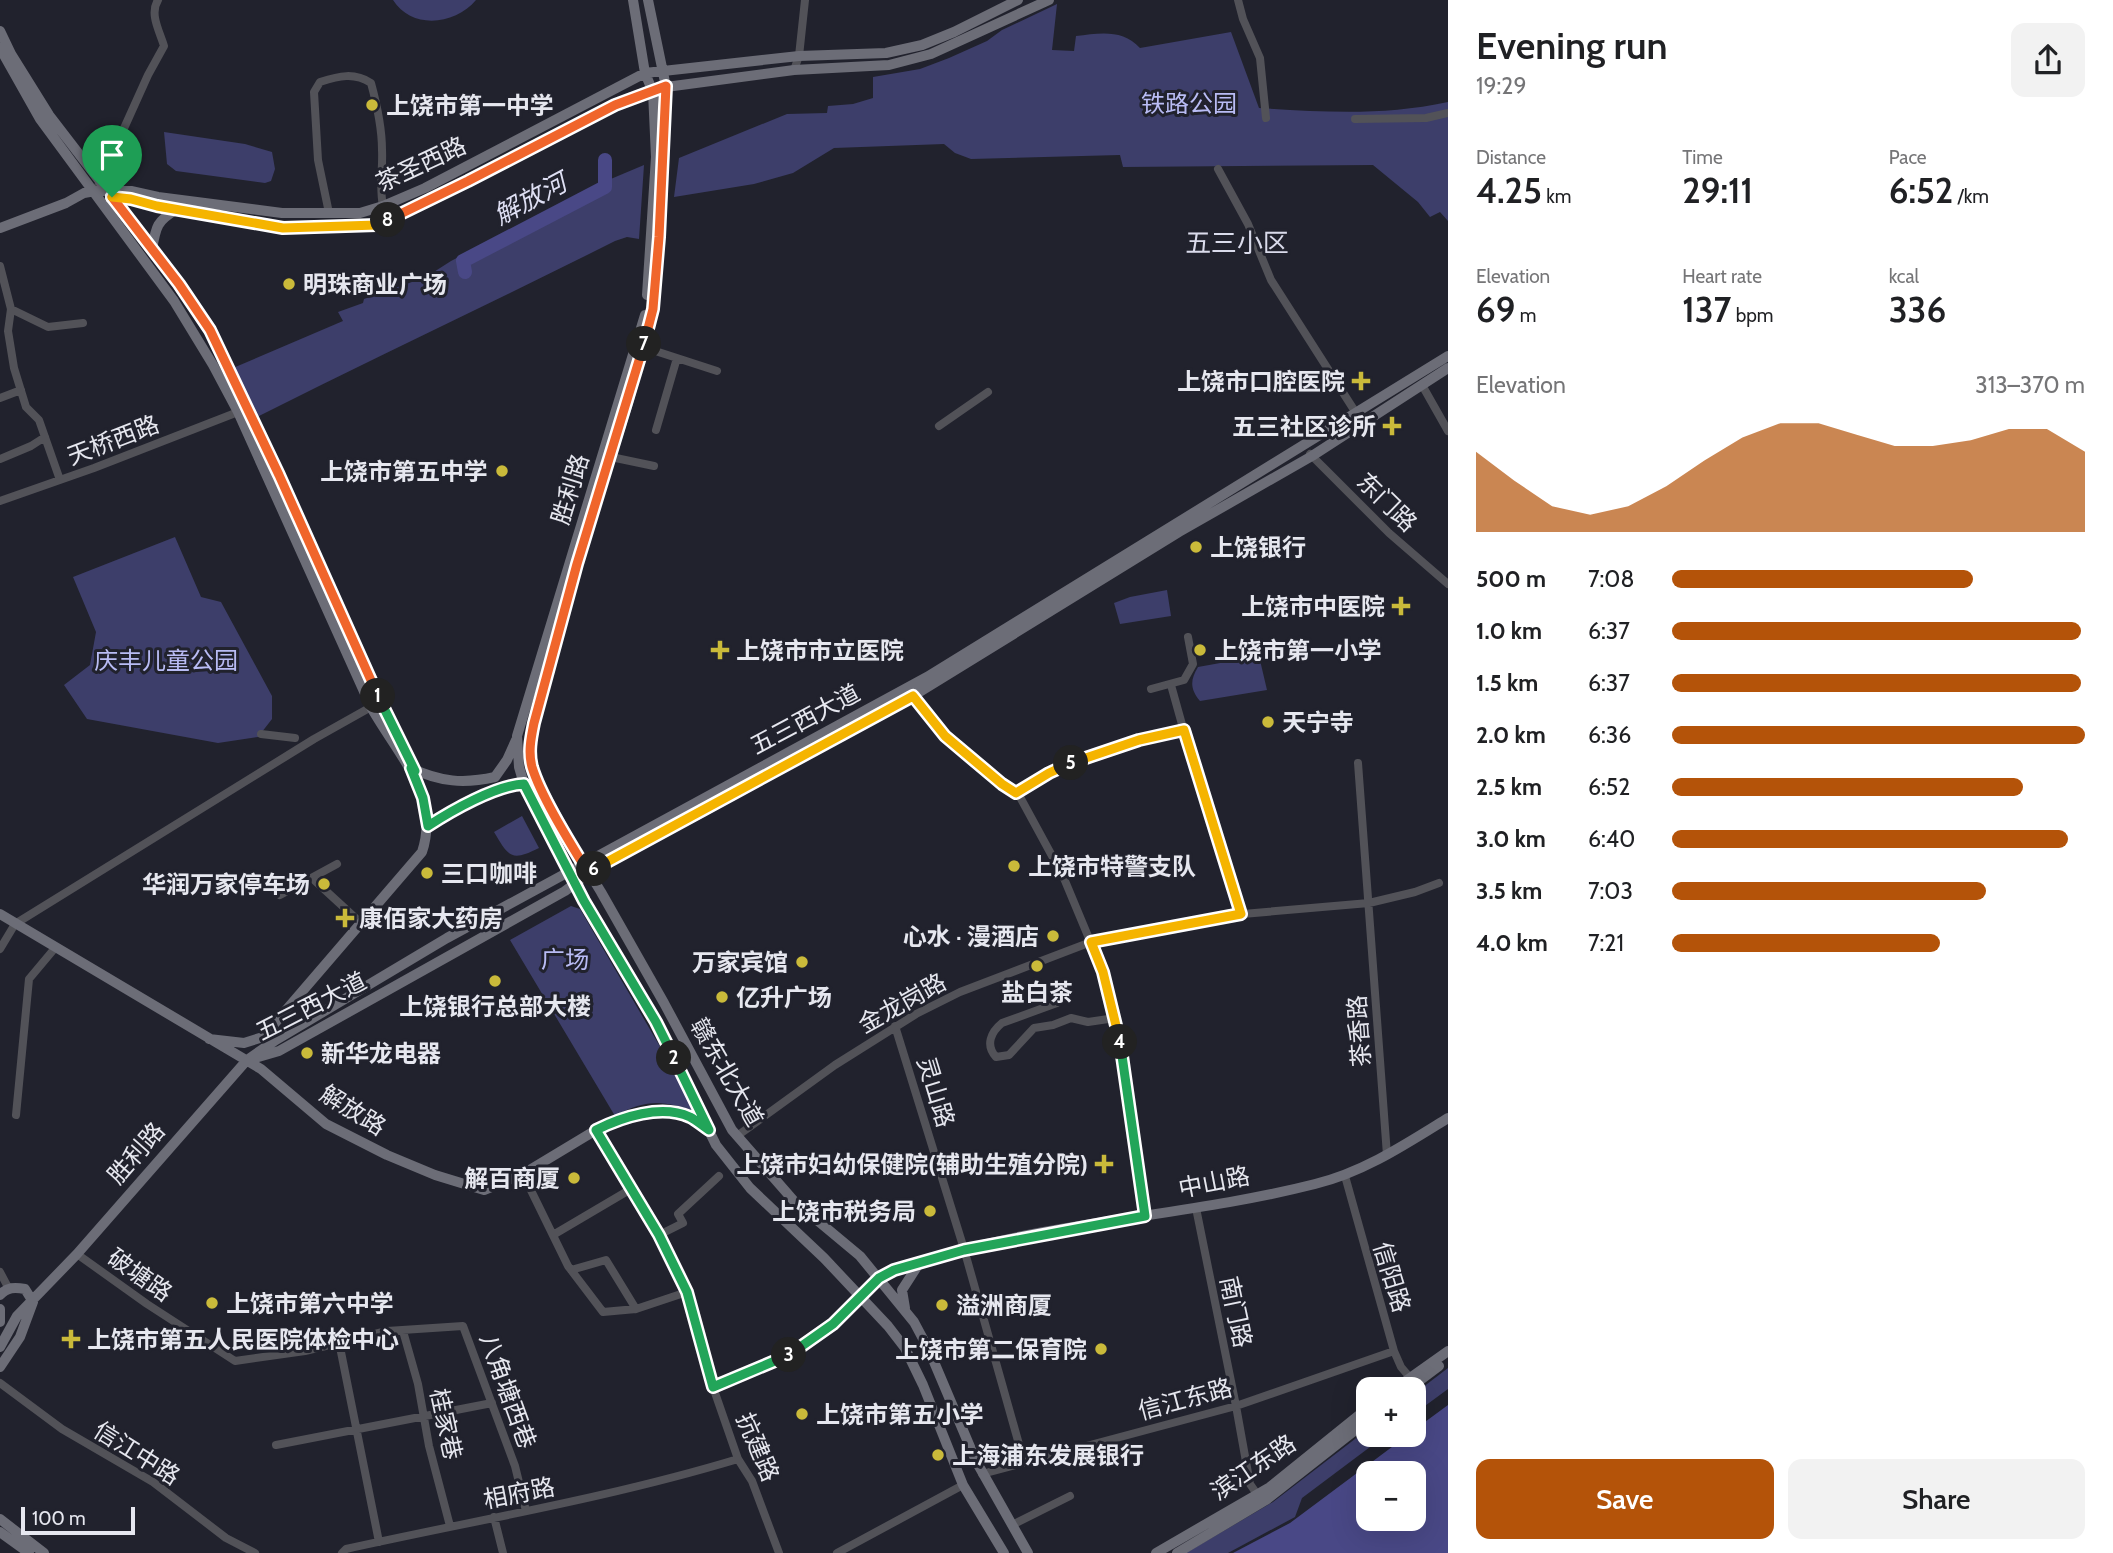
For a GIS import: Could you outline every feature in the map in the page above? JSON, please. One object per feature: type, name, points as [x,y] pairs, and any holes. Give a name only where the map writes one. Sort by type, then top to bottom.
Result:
[{"type":"main road","points":[[633,0],[645,73],[653,92]]},
{"type":"main road","name":"胜利路","points":[[586,869],[538,781],[532,767],[530,748],[559,626],[653,309],[666,86],[648,0]]},
{"type":"main road","points":[[666,86],[794,70],[889,65],[931,54],[1049,0]]},
{"type":"main road","name":"茶圣西路","points":[[103,194],[131,191],[282,213],[360,213],[425,188],[645,73],[799,56],[886,53],[922,45],[1015,1]]},
{"type":"main road","points":[[0,31],[48,115],[100,181],[103,194],[174,301],[238,412],[371,707],[385,732],[413,770],[433,779],[454,782],[495,777],[507,760],[517,736]]},
{"type":"main road","points":[[0,48],[40,119],[152,249],[210,330],[279,475],[413,770],[423,798],[428,826],[422,852],[263,1037],[244,1043],[209,1039]]},
{"type":"main road","name":"茶圣西路","points":[[0,228],[66,203],[84,193],[103,194],[283,228],[377,225],[615,105],[666,86]]},
{"type":"main road","name":"胜利路","points":[[653,92],[656,157],[645,314],[517,736],[519,767],[524,784],[569,871],[656,1022],[709,1130],[732,1168],[824,1258],[905,1348],[964,1485],[1004,1553]]},
{"type":"main road","points":[[152,249],[159,222],[177,209]]},
{"type":"main road","name":"五三西大道","points":[[247,1060],[279,1051],[454,955],[576,883],[586,869],[927,677],[1448,356]]},
{"type":"main road","name":"五三西大道","points":[[247,1060],[447,938],[569,871],[601,864],[697,815],[913,696],[1179,532],[1312,456],[1448,368]]},
{"type":"main road","points":[[428,826],[456,808],[512,784],[524,784]]},
{"type":"main road","name":"赣东北大道","points":[[586,869],[737,1136],[794,1201],[860,1256],[914,1322],[929,1350],[982,1474],[1028,1553]]},
{"type":"main road","name":"解放路","points":[[0,914],[261,1069],[326,1124],[387,1155],[435,1175],[484,1190],[523,1174],[596,1130],[630,1117],[661,1112],[677,1113],[691,1117],[709,1130]]},
{"type":"main road","name":"胜利路","points":[[0,1347],[17,1316],[77,1254],[247,1060]]},
{"type":"main road","name":"中山路","points":[[861,1297],[879,1278],[894,1270],[964,1250],[1196,1208],[1314,1185],[1345,1176],[1387,1155],[1448,1118]]},
{"type":"main road","points":[[905,1310],[902,1290],[920,1262]]},
{"type":"main road","points":[[4,1292],[15,1287],[35,1287],[57,1274]]},
{"type":"main road","points":[[0,1367],[20,1337],[33,1302],[25,1289]]},
{"type":"main road","points":[[0,1309],[0,1322]]},
{"type":"main road","points":[[894,1334],[901,1322],[914,1322]]},
{"type":"main road","points":[[1418,1377],[1448,1351]]},
{"type":"main road","points":[[1420,1377],[1448,1359]]},
{"type":"main road","name":"滨江东路","points":[[1156,1553],[1260,1498],[1356,1418]]},
{"type":"main road","name":"滨江东路","points":[[1177,1553],[1260,1498],[1356,1429]]},
{"type":"main road","points":[[0,1519],[44,1553]]},
{"type":"main road","points":[[0,1532],[29,1553]]},
{"type":"street","points":[[100,181],[164,46],[155,19],[155,5],[158,0]]},
{"type":"street","points":[[794,70],[799,56],[805,0]]},
{"type":"street","points":[[1238,0],[1243,19],[1261,58],[1266,118]]},
{"type":"street","points":[[329,213],[318,160],[314,92],[320,82],[337,76],[359,75],[371,83],[380,117],[383,206]]},
{"type":"street","points":[[1355,119],[1426,118],[1448,114]]},
{"type":"street","points":[[1218,169],[1248,224],[1271,280],[1356,413]]},
{"type":"street","points":[[0,266],[4,294],[11,309],[8,331],[21,390],[26,407],[38,420],[60,480]]},
{"type":"street","points":[[11,309],[48,327],[83,323]]},
{"type":"street","points":[[0,343],[10,342]]},
{"type":"street","points":[[643,347],[717,371]]},
{"type":"street","points":[[656,430],[677,358]]},
{"type":"street","points":[[1422,385],[1448,431]]},
{"type":"street","points":[[0,398],[21,390]]},
{"type":"street","points":[[939,426],[988,392]]},
{"type":"street","name":"天桥西路","points":[[0,501],[238,412]]},
{"type":"street","points":[[0,459],[45,437]]},
{"type":"street","name":"东门路","points":[[1303,445],[1389,533],[1448,584]]},
{"type":"street","points":[[611,457],[654,466]]},
{"type":"street","points":[[1151,689],[1184,680],[1193,664],[1188,636]]},
{"type":"street","points":[[1171,685],[1241,914]]},
{"type":"street","points":[[913,696],[945,736],[1016,793],[1063,876],[1103,972],[1115,1018],[1145,1216]]},
{"type":"street","points":[[0,949],[15,924],[371,707]]},
{"type":"street","points":[[1016,793],[1049,773],[1076,761],[1139,740],[1184,730]]},
{"type":"street","points":[[261,734],[295,738]]},
{"type":"street","name":"茶香路","points":[[1358,763],[1387,1155]]},
{"type":"street","points":[[280,895],[337,864]]},
{"type":"street","points":[[313,879],[362,924]]},
{"type":"street","name":"金龙岗路","points":[[737,1136],[835,1065],[895,1026],[960,992],[1091,942],[1241,914],[1369,903],[1439,883]]},
{"type":"street","points":[[16,1115],[29,979],[55,948]]},
{"type":"street","points":[[1057,1003],[1002,1023],[990,1040],[992,1053],[996,1057],[1009,1055],[1034,1028],[1053,1026],[1071,1018],[1087,1022],[1115,1018]]},
{"type":"street","name":"灵山路","points":[[895,1026],[964,1250],[1024,1462]]},
{"type":"street","name":"抗建路","points":[[596,1130],[659,1235],[687,1292],[712,1383],[738,1459],[752,1481],[779,1553]]},
{"type":"street","points":[[523,1174],[571,1270],[603,1312],[636,1309],[687,1292]]},
{"type":"street","points":[[659,1235],[683,1223],[678,1214],[719,1176]]},
{"type":"street","name":"信阳路","points":[[1345,1176],[1394,1351],[1407,1377]]},
{"type":"street","points":[[553,1235],[631,1189]]},
{"type":"street","name":"南门路","points":[[1196,1208],[1237,1406],[1250,1484],[1260,1498]]},
{"type":"street","name":"破塘路","points":[[77,1254],[146,1304],[235,1361],[305,1351],[387,1331],[463,1326]]},
{"type":"street","points":[[571,1270],[606,1260],[636,1309]]},
{"type":"street","points":[[0,1272],[4,1292]]},
{"type":"street","points":[[700,1380],[712,1383],[780,1360],[833,1324],[861,1297]]},
{"type":"street","name":"八角塘西巷","points":[[463,1326],[515,1466],[526,1511]]},
{"type":"street","name":"桂家巷","points":[[402,1331],[418,1384],[429,1446],[450,1526]]},
{"type":"street","points":[[339,1342],[379,1542]]},
{"type":"street","name":"信江东路","points":[[982,1474],[1237,1406],[1394,1351]]},
{"type":"street","name":"信江中路","points":[[0,1384],[62,1429],[153,1482],[226,1538],[255,1553]]},
{"type":"street","points":[[276,1446],[492,1403]]},
{"type":"street","name":"相府路","points":[[342,1553],[346,1549],[450,1526],[580,1501],[738,1459]]},
{"type":"street","points":[[837,1553],[964,1485]]},
{"type":"street","points":[[1012,1525],[1070,1496]]},
{"type":"street","points":[[494,1517],[503,1553]]},
{"type":"green space","points":[[393,0],[476,0],[457,15],[434,21],[411,16],[401,10]]},
{"type":"green space","name":"铁路公园","points":[[1057,4],[1052,50],[1074,51],[1076,36],[1094,34],[1119,35],[1140,48],[1231,32],[1259,108],[1330,112],[1377,111],[1448,102],[1448,221],[1440,212],[1430,217],[1418,202],[1373,165],[1123,167],[1120,155],[971,159],[955,153],[944,144],[834,148],[793,173],[754,184],[674,197],[679,158],[787,114],[827,113],[828,106],[853,104],[873,98],[873,77],[920,69],[949,58]]},
{"type":"green space","points":[[164,132],[245,144],[272,152],[275,169],[271,181],[265,183],[176,171],[167,164]]},
{"type":"green space","points":[[644,165],[639,239],[627,237],[615,241],[257,417],[233,368],[343,321],[338,312],[363,303],[364,299],[426,277],[451,261],[606,181]]},
{"type":"green space","name":"庆丰儿童公园","points":[[175,537],[201,597],[221,602],[272,696],[272,719],[258,737],[218,743],[87,719],[64,685],[90,665],[96,632],[73,577]]},
{"type":"green space","points":[[1167,590],[1171,616],[1120,624],[1114,603]]},
{"type":"green space","points":[[1259,656],[1267,690],[1200,701],[1197,697],[1192,684],[1198,667]]},
{"type":"green space","points":[[522,816],[539,848],[516,856],[507,852],[494,832]]},
{"type":"green space","name":"广场","points":[[571,906],[580,909],[698,1112],[656,1103],[637,1106],[615,1116],[510,940]]},
{"type":"green space","points":[[1448,1368],[1448,1389],[1426,1405],[1426,1385]]},
{"type":"green space","points":[[1356,1438],[1356,1447],[1370,1447],[1302,1498],[1295,1517],[1228,1553],[1186,1553],[1273,1502]]},
{"type":"shaded area","points":[[1448,1405],[1448,1553],[1233,1553],[1290,1523],[1356,1474],[1356,1531],[1426,1531],[1426,1461],[1373,1461],[1392,1447],[1426,1447],[1426,1421]]},
{"type":"waterway","name":"解放河","points":[[465,272],[463,261],[605,187],[605,160]]},
{"type":"place","name":"上饶市第一中学","points":[[372,105]]},
{"type":"place","name":"明珠商业广场","points":[[289,284]]},
{"type":"place","name":"上饶市口腔医院","points":[[1361,381]]},
{"type":"place","name":"五三社区诊所","points":[[1392,426]]},
{"type":"place","name":"上饶市第五中学","points":[[502,471]]},
{"type":"place","name":"上饶银行","points":[[1196,547]]},
{"type":"place","name":"上饶市中医院","points":[[1401,606]]},
{"type":"place","name":"上饶市市立医院","points":[[720,650]]},
{"type":"place","name":"上饶市第一小学","points":[[1200,650]]},
{"type":"place","name":"天宁寺","points":[[1268,722]]},
{"type":"place","name":"上饶市特警支队","points":[[1014,866]]},
{"type":"place","name":"三口咖啡","points":[[427,873]]},
{"type":"place","name":"华润万家停车场","points":[[324,884]]},
{"type":"place","name":"康佰家大药房","points":[[345,918]]},
{"type":"place","name":"心水 · 漫酒店","points":[[1053,936]]},
{"type":"place","name":"万家宾馆","points":[[802,962]]},
{"type":"place","name":"盐白茶","points":[[1037,966]]},
{"type":"place","name":"上饶银行总部大楼","points":[[495,981]]},
{"type":"place","name":"亿升广场","points":[[722,997]]},
{"type":"place","name":"新华龙电器","points":[[307,1053]]},
{"type":"place","name":"上饶市妇幼保健院(辅助生殖分院)","points":[[1104,1164]]},
{"type":"place","name":"解百商厦","points":[[574,1178]]},
{"type":"place","name":"上饶市税务局","points":[[930,1211]]},
{"type":"place","name":"上饶市第六中学","points":[[212,1303]]},
{"type":"place","name":"溢洲商厦","points":[[942,1305]]},
{"type":"place","name":"上饶市第五人民医院体检中心","points":[[71,1339]]},
{"type":"place","name":"上饶市第二保育院","points":[[1101,1349]]},
{"type":"place","name":"上饶市第五小学","points":[[802,1414]]},
{"type":"place","name":"上海浦东发展银行","points":[[938,1455]]},
{"type":"district","name":"五三小区","points":[[1237,243]]},
{"type":"route","points":[[666,86],[663,190],[653,309],[629,400],[559,626],[531,736],[532,767],[589,874],[601,864],[697,815],[913,696],[945,736],[1016,793],[1049,773],[1076,761],[1139,740],[1184,730],[1241,914],[1091,942],[1103,972],[1121,1044],[1145,1216],[1031,1235],[894,1270],[879,1278],[833,1324],[806,1344],[780,1360],[713,1387],[687,1292],[659,1235],[596,1130],[630,1117],[661,1112],[691,1117],[709,1130],[671,1051],[584,901],[524,784],[512,784],[456,808],[428,826],[423,798],[411,768],[415,771],[414,766],[391,726],[279,475],[210,330],[179,284],[112,197],[283,228],[377,225],[615,105],[666,86]]}]
